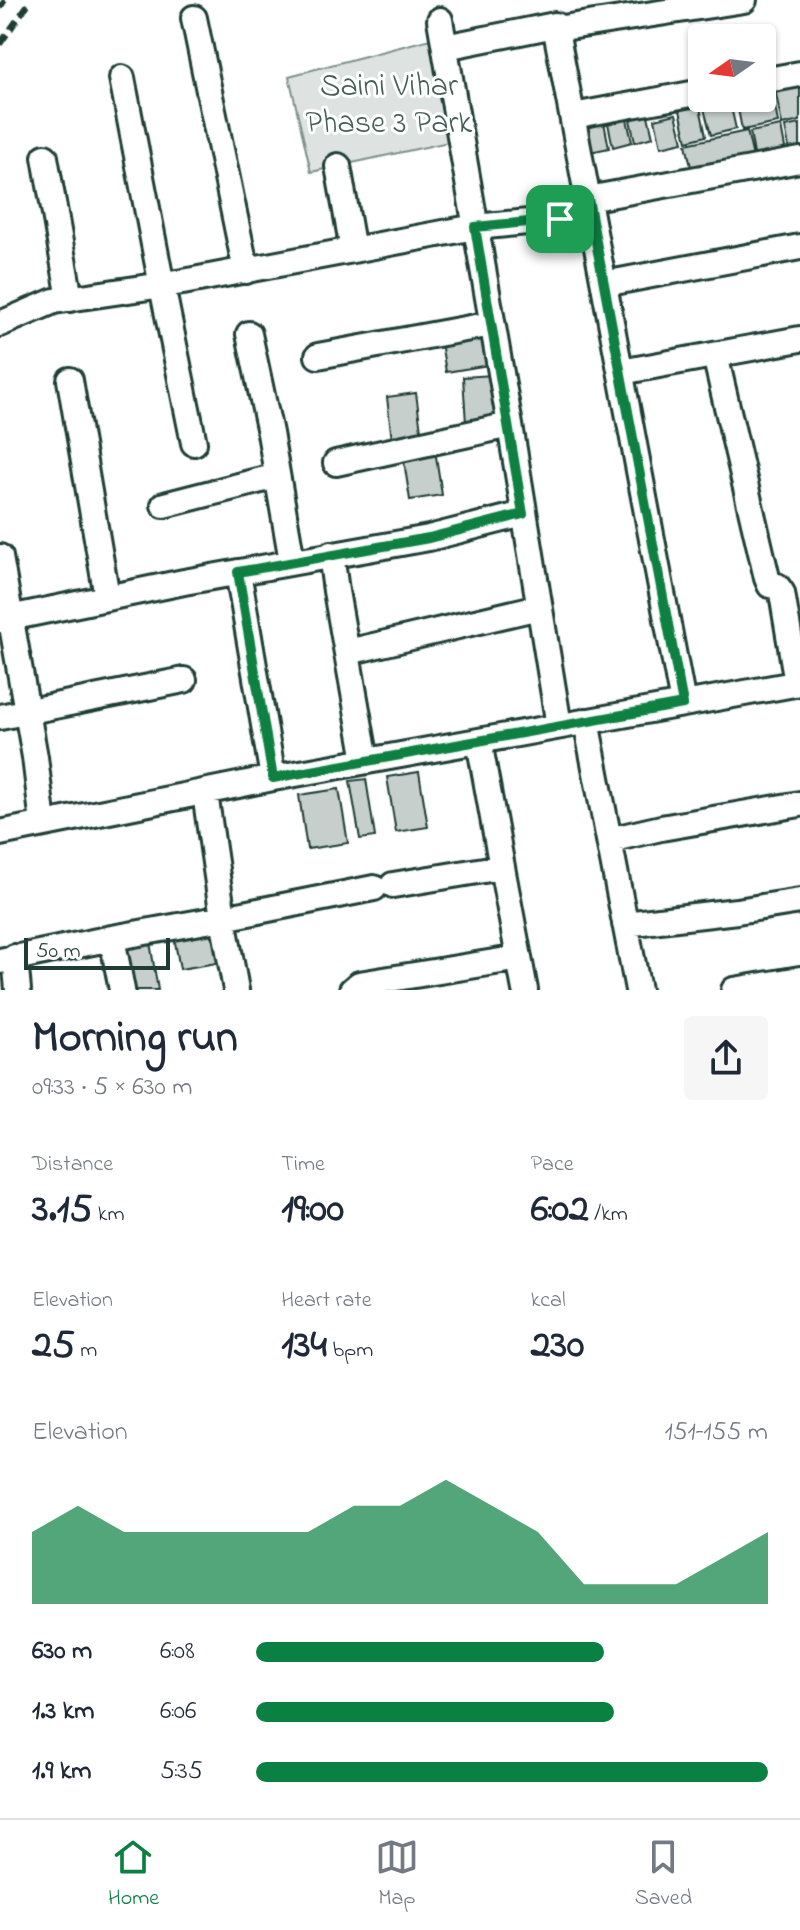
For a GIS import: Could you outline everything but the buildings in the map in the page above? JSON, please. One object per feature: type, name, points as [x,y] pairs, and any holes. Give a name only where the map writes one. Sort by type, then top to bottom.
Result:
[{"type":"street","points":[[556,29],[744,0]]},
{"type":"street","points":[[194,18],[246,271]]},
{"type":"street","points":[[440,20],[559,726]]},
{"type":"street","points":[[445,47],[555,25],[683,704]]},
{"type":"street","points":[[776,78],[800,74]]},
{"type":"street","points":[[122,78],[194,443]]},
{"type":"street","points":[[573,116],[688,95]]},
{"type":"street","points":[[45,157],[70,299]]},
{"type":"street","points":[[1,319],[54,301],[162,286],[475,227],[560,219],[588,199],[800,160]]},
{"type":"street","points":[[338,166],[353,250]]},
{"type":"street","points":[[604,284],[800,247]]},
{"type":"street","points":[[318,356],[492,324]]},
{"type":"street","points":[[249,334],[292,561]]},
{"type":"street","points":[[621,372],[800,339]]},
{"type":"street","points":[[0,833],[273,778],[799,683],[782,593],[777,586],[770,585],[767,578],[715,355]]},
{"type":"street","points":[[70,380],[107,597]]},
{"type":"street","points":[[336,463],[510,425]]},
{"type":"street","points":[[164,505],[277,476]]},
{"type":"street","points":[[5,619],[292,561],[429,538],[523,514]]},
{"type":"street","points":[[331,554],[366,761]]},
{"type":"street","points":[[0,557],[5,619],[27,712],[43,824]]},
{"type":"street","points":[[238,572],[273,778]]},
{"type":"street","points":[[348,652],[539,607]]},
{"type":"street","points":[[0,717],[184,680]]},
{"type":"street","points":[[586,721],[638,990]]},
{"type":"street","points":[[479,741],[525,990]]},
{"type":"street","points":[[205,793],[236,990]]},
{"type":"street","points":[[609,840],[800,804]]},
{"type":"street","points":[[18,990],[8,959],[383,886],[502,867]]},
{"type":"street","points":[[625,924],[800,901]]},
{"type":"street","points":[[112,938],[122,990]]},
{"type":"street","points":[[352,990],[359,984],[519,958]]},
{"type":"street","points":[[734,990],[800,979]]},
{"type":"green space","name":"Saini Vihar Phase 3 Park","points":[[434,38],[453,141],[311,172],[289,76]]},
{"type":"railway","points":[[0,8],[5,0]]},
{"type":"railway","points":[[0,44],[31,0]]},
{"type":"route","points":[[588,199],[683,704],[273,778],[238,572],[429,538],[523,514],[475,227],[560,219],[588,199]]}]
